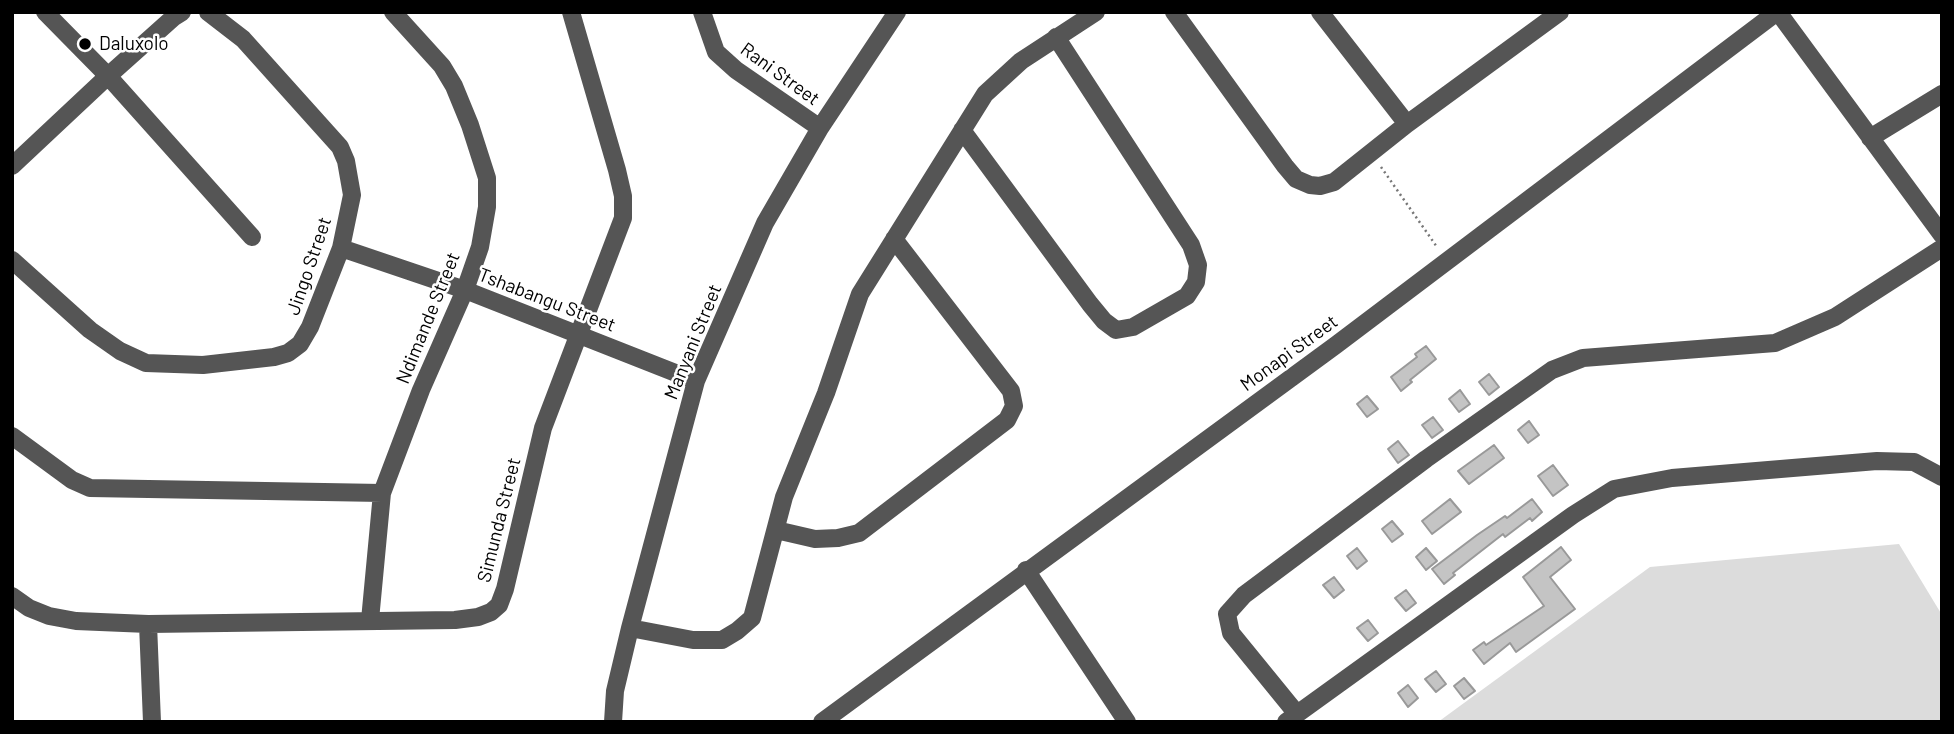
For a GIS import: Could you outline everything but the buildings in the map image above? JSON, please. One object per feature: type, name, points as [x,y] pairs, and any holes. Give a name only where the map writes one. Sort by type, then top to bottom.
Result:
[{"type":"street","points":[[45,12],[108,76],[252,237]]},
{"type":"street","points":[[12,166],[108,76],[182,12]]},
{"type":"street","name":"Jingo Street","points":[[12,260],[90,330],[120,351],[146,363],[203,365],[274,357],[288,353],[300,344],[310,327],[341,248],[352,195],[346,161],[340,147],[243,39],[208,12]]},
{"type":"street","name":"Ndimande Street","points":[[370,620],[382,493],[421,390],[465,290],[480,247],[487,207],[487,178],[454,86],[442,66],[393,12]]},
{"type":"street","name":"Simunda Street","points":[[12,596],[29,608],[49,616],[76,621],[148,624],[478,617],[491,612],[499,605],[543,428],[623,218],[623,196],[570,12]]},
{"type":"street","name":"Rani Street","points":[[702,12],[716,52],[736,70],[820,128]]},
{"type":"street","name":"Manyani Street","points":[[613,722],[615,691],[630,628],[696,381],[765,223],[820,128],[897,12]]},
{"type":"street","points":[[630,628],[693,640],[722,640],[752,618],[784,497],[826,393],[860,294],[985,94],[1021,61],[1096,12]]},
{"type":"street","points":[[1174,12],[1296,179],[1320,186],[1334,182],[1406,124],[1560,12]]},
{"type":"street","points":[[1320,12],[1406,124]]},
{"type":"street","points":[[1778,12],[1942,235]]},
{"type":"street","name":"Monapi Street","points":[[822,722],[1447,261],[1778,12]]},
{"type":"street","points":[[962,130],[1090,304],[1116,330],[1133,327],[1186,296],[1196,282],[1198,265],[1191,245],[1056,37]]},
{"type":"street","points":[[1870,138],[1942,94]]},
{"type":"street","points":[[776,530],[816,539],[859,533],[1007,419],[1014,406],[1011,391],[894,239]]},
{"type":"street","name":"Tshabangu Street","points":[[341,248],[465,290],[696,381]]},
{"type":"street","points":[[1942,248],[1835,317],[1775,343],[1583,358],[1552,370],[1436,452],[1244,595],[1227,614],[1231,633],[1292,718],[1573,515],[1614,489],[1672,478],[1877,461],[1914,462],[1942,477]]},
{"type":"street","points":[[15,443],[72,480],[90,488],[382,493]]},
{"type":"street","points":[[1026,570],[1124,721]]},
{"type":"street","points":[[148,624],[152,722]]},
{"type":"path","points":[[1372,154],[1447,261]]},
{"type":"shaded area","points":[[1899,544],[1942,615],[1942,722],[1438,722],[1650,567]]},
{"type":"place","name":"Daluxolo","points":[[85,44]]}]
